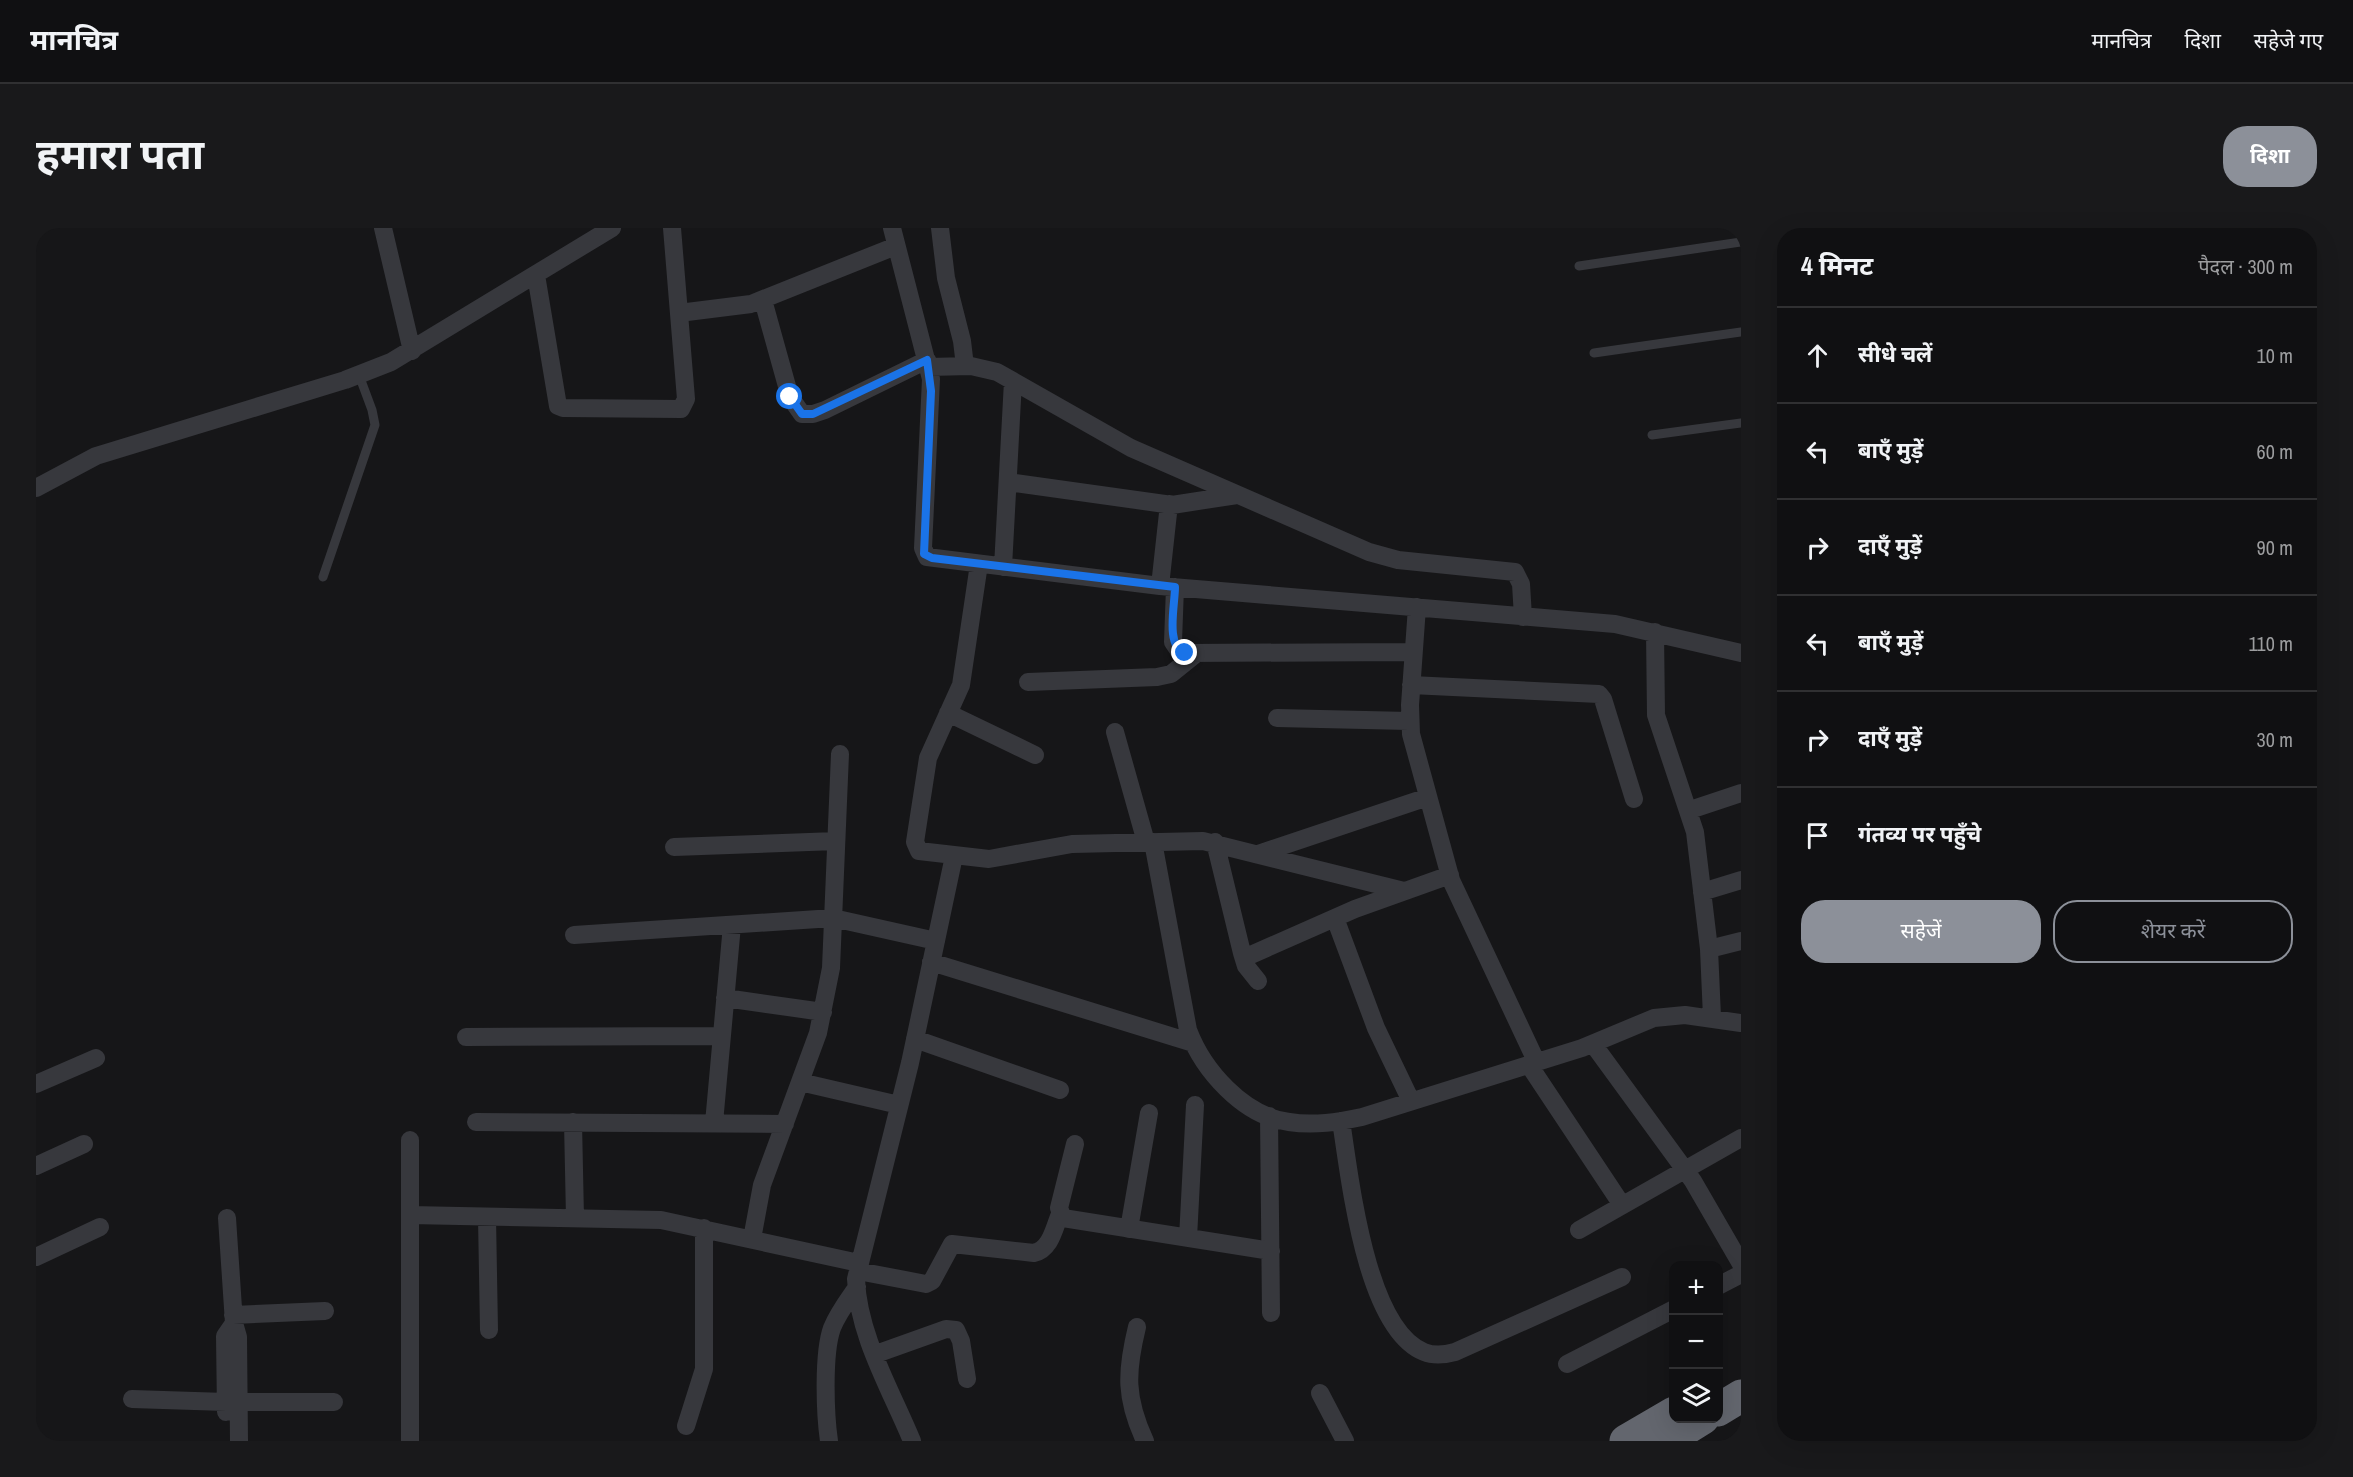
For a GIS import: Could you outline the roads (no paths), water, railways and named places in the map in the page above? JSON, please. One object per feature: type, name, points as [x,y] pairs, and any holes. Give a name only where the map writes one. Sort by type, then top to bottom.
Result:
[{"type":"highway","points":[[1723,1384],[1741,1373]]},
{"type":"highway","points":[[1723,1407],[1741,1396]]},
{"type":"highway","points":[[1626,1441],[1669,1416]]},
{"type":"highway","points":[[1666,1441],[1696,1423]]},
{"type":"street","points":[[383,228],[412,351]]},
{"type":"street","points":[[36,488],[96,456],[359,375],[412,351],[612,228]]},
{"type":"street","points":[[536,275],[558,406],[563,408],[677,410],[685,406],[672,228]]},
{"type":"street","points":[[892,228],[927,363],[931,391],[924,554],[932,558],[1167,587],[1615,624],[1741,653]]},
{"type":"street","points":[[940,228],[946,278],[960,330],[965,366]]},
{"type":"street","points":[[679,313],[740,306],[763,300],[896,246]]},
{"type":"street","points":[[763,300],[790,397],[802,414],[813,414],[825,410],[927,363],[985,368],[1013,381],[1131,448],[1382,556],[1515,572],[1521,584],[1523,617]]},
{"type":"street","points":[[1003,567],[1013,381]]},
{"type":"street","points":[[1008,482],[1169,504],[1237,495]]},
{"type":"street","points":[[1169,504],[1167,587],[1173,642],[1179,651],[1197,653],[1413,652]]},
{"type":"street","points":[[979,564],[962,679],[928,758],[915,842],[919,850],[989,859],[1072,844],[1215,842],[1404,891]]},
{"type":"street","points":[[1417,607],[1409,721],[1450,875],[1533,1064],[1622,1205]]},
{"type":"street","points":[[1655,632],[1656,715],[1695,832],[1709,949],[1712,1017]]},
{"type":"street","points":[[1028,682],[1157,677],[1171,674],[1197,653]]},
{"type":"street","points":[[1411,685],[1599,694],[1603,699],[1634,799]]},
{"type":"street","points":[[948,713],[1035,755]]},
{"type":"street","points":[[1277,718],[1409,721]]},
{"type":"street","points":[[1115,732],[1150,842],[1188,1030],[1197,1053],[1231,1094],[1269,1116],[1287,1122],[1341,1121],[1533,1064],[1593,1044],[1654,1018],[1670,1015],[1712,1017],[1741,1023]]},
{"type":"street","points":[[752,1239],[758,1198],[823,1012],[831,968],[840,754]]},
{"type":"street","points":[[1689,810],[1741,793]]},
{"type":"street","points":[[1258,854],[1428,797]]},
{"type":"street","points":[[674,847],[836,841]]},
{"type":"street","points":[[1215,842],[1244,958],[1258,981]]},
{"type":"street","points":[[912,1441],[864,1324],[857,1302],[858,1274],[915,1039],[954,856]]},
{"type":"street","points":[[1244,958],[1335,918],[1450,875]]},
{"type":"street","points":[[1702,892],[1741,880]]},
{"type":"street","points":[[574,935],[833,918],[936,941]]},
{"type":"street","points":[[1335,918],[1376,1028],[1411,1101]]},
{"type":"street","points":[[714,1123],[732,925]]},
{"type":"street","points":[[1709,949],[1741,941]]},
{"type":"street","points":[[931,962],[1193,1043]]},
{"type":"street","points":[[726,998],[823,1012]]},
{"type":"street","points":[[466,1037],[722,1036]]},
{"type":"street","points":[[915,1039],[1060,1089]]},
{"type":"street","points":[[1593,1044],[1709,1205],[1741,1264],[1723,1282]]},
{"type":"street","points":[[36,1084],[96,1058]]},
{"type":"street","points":[[800,1082],[899,1106]]},
{"type":"street","points":[[1188,1238],[1195,1105]]},
{"type":"street","points":[[1129,1229],[1149,1113]]},
{"type":"street","points":[[1269,1116],[1271,1313]]},
{"type":"street","points":[[1341,1121],[1356,1217],[1365,1254],[1391,1320],[1399,1334],[1412,1346],[1425,1353],[1441,1355],[1455,1352],[1622,1277]]},
{"type":"street","points":[[476,1122],[785,1124]]},
{"type":"street","points":[[573,1122],[575,1218]]},
{"type":"street","points":[[1579,1230],[1684,1168],[1741,1138]]},
{"type":"street","points":[[410,1140],[410,1441]]},
{"type":"street","points":[[36,1166],[84,1144]]},
{"type":"street","points":[[411,1215],[661,1220],[752,1239],[858,1274],[926,1284],[932,1281],[952,1244],[957,1242],[1034,1253],[1041,1251],[1047,1245],[1060,1214],[1059,1208],[1075,1144]]},
{"type":"street","points":[[1060,1214],[1068,1220],[1271,1251]]},
{"type":"street","points":[[487,1216],[489,1330]]},
{"type":"street","points":[[227,1218],[233,1319],[225,1336],[238,1441]]},
{"type":"street","points":[[36,1257],[100,1227]]},
{"type":"street","points":[[686,1426],[704,1369],[704,1228]]},
{"type":"street","points":[[829,1441],[825,1415],[830,1338],[835,1321],[858,1274]]},
{"type":"street","points":[[233,1319],[325,1311]]},
{"type":"street","points":[[1567,1364],[1669,1312]]},
{"type":"street","points":[[1137,1328],[1128,1379],[1130,1399],[1145,1441]]},
{"type":"street","points":[[876,1354],[946,1329],[956,1330],[961,1341],[967,1379]]},
{"type":"street","points":[[1320,1393],[1344,1441]]},
{"type":"street","points":[[132,1399],[334,1402]]},
{"type":"street","points":[[226,1441],[232,1402]]},
{"type":"lane","points":[[1579,266],[1741,242]]},
{"type":"lane","points":[[1594,353],[1741,332]]},
{"type":"lane","points":[[323,577],[375,425],[359,375]]},
{"type":"lane","points":[[1652,435],[1741,423]]}]
